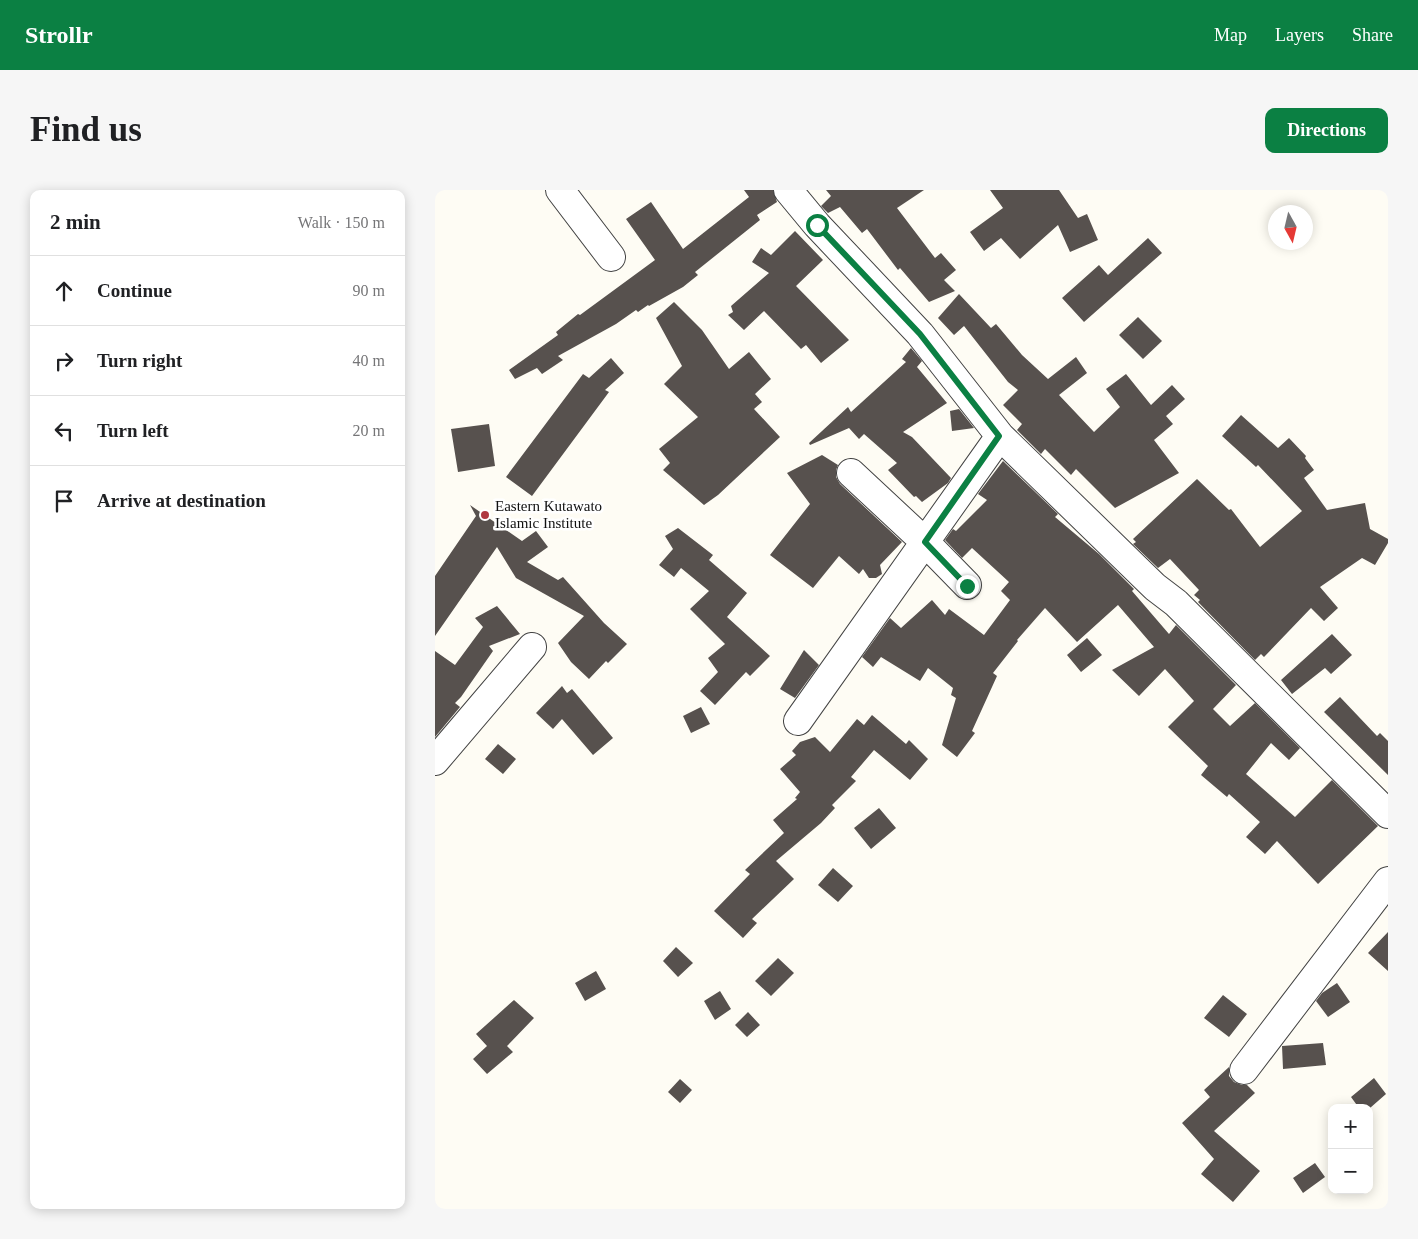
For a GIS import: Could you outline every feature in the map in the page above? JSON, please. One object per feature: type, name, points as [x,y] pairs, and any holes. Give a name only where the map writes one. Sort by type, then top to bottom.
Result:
[{"type":"street","points":[[560,190],[611,257]]},
{"type":"street","points":[[788,190],[817,225],[920,334],[999,436],[1175,603],[1388,814]]},
{"type":"street","points":[[798,721],[999,436]]},
{"type":"street","points":[[851,473],[925,542],[967,586]]},
{"type":"street","points":[[435,760],[532,647]]},
{"type":"street","points":[[1244,1070],[1388,881]]},
{"type":"building","points":[[744,190],[773,190],[777,202],[757,215],[760,220],[695,272],[698,275],[683,287],[638,312],[636,310],[616,324],[558,356],[563,360],[542,374],[537,368],[515,379],[509,370],[558,335],[556,332],[578,314],[580,315],[655,260],[626,219],[651,202],[683,249],[749,197]]},
{"type":"building","points":[[826,190],[924,190],[897,208],[935,258],[941,253],[956,270],[944,280],[955,291],[929,302],[900,268],[898,270],[867,229],[862,233],[840,207],[828,213],[821,206],[831,196]]},
{"type":"building","points":[[990,190],[1059,190],[1078,218],[1087,214],[1098,240],[1070,252],[1058,225],[1020,259],[1001,238],[984,251],[970,232],[1003,208]]},
{"type":"building","points":[[795,231],[823,260],[796,286],[849,340],[821,363],[806,345],[801,349],[764,311],[744,330],[728,315],[733,312],[731,306],[769,273],[752,262],[761,248],[771,255]]},
{"type":"building","points":[[1148,238],[1162,253],[1084,322],[1062,298],[1099,265],[1108,275]]},
{"type":"building","points":[[959,294],[991,328],[996,324],[1022,355],[1048,379],[1076,357],[1087,373],[1059,395],[1094,432],[1120,407],[1106,389],[1126,374],[1151,405],[1172,385],[1185,399],[1166,416],[1173,424],[1154,440],[1179,473],[1115,508],[1076,469],[1071,475],[1045,449],[1041,454],[1017,430],[1022,424],[1003,405],[1018,390],[1008,382],[964,326],[954,335],[938,318]]},
{"type":"building","points":[[674,302],[702,330],[729,369],[749,352],[771,379],[755,394],[762,402],[754,409],[780,437],[718,495],[704,505],[663,470],[670,463],[659,449],[698,417],[664,384],[682,366],[656,318]]},
{"type":"building","points":[[1138,317],[1162,341],[1143,359],[1119,335]]},
{"type":"building","points":[[911,348],[922,361],[917,367],[947,403],[903,432],[912,437],[951,478],[948,483],[922,502],[916,496],[914,497],[888,470],[897,463],[864,434],[859,439],[849,428],[810,445],[809,443],[848,407],[851,412],[906,362],[902,359]]},
{"type":"building","points":[[611,358],[624,373],[605,390],[609,392],[532,496],[506,477],[583,374],[589,378]]},
{"type":"building","points":[[959,409],[974,428],[952,431],[950,411]]},
{"type":"building","points":[[1241,415],[1278,448],[1289,438],[1306,456],[1305,458],[1314,470],[1304,478],[1327,510],[1365,503],[1370,529],[1388,539],[1388,543],[1375,565],[1362,558],[1320,587],[1338,608],[1324,621],[1311,608],[1264,657],[1261,654],[1255,660],[1198,602],[1200,600],[1194,595],[1199,590],[1170,559],[1158,568],[1133,544],[1136,542],[1133,539],[1197,479],[1229,510],[1231,509],[1260,547],[1302,511],[1258,465],[1256,467],[1222,436]]},
{"type":"building","points":[[489,424],[495,466],[458,472],[451,429]]},
{"type":"building","points":[[822,455],[838,465],[836,477],[840,484],[902,542],[880,565],[882,574],[876,578],[869,578],[863,569],[859,574],[839,556],[813,588],[770,555],[810,504],[787,473]]},
{"type":"building","points":[[1003,461],[1058,514],[1055,517],[1099,554],[1134,589],[1132,591],[1169,634],[1176,625],[1236,685],[1213,709],[1230,726],[1255,703],[1300,748],[1289,760],[1271,743],[1246,774],[1295,817],[1332,780],[1378,826],[1318,884],[1277,841],[1265,854],[1246,837],[1260,822],[1229,794],[1227,797],[1201,775],[1208,766],[1168,727],[1194,701],[1165,669],[1139,696],[1112,670],[1154,647],[1118,605],[1077,642],[1045,608],[1017,640],[993,673],[997,676],[972,731],[975,733],[957,757],[942,745],[956,698],[951,695],[953,688],[928,668],[920,681],[881,657],[873,667],[862,657],[890,618],[901,628],[932,600],[945,615],[949,609],[984,635],[1010,600],[1001,591],[1009,582],[972,548],[962,558],[945,540],[953,529],[956,531],[987,500],[978,494]]},
{"type":"building","points":[[470,505],[522,541],[536,531],[548,547],[527,562],[558,580],[563,577],[604,623],[627,644],[608,663],[606,661],[589,679],[571,662],[558,643],[584,616],[516,578],[497,547],[435,636],[435,576],[476,516]]},
{"type":"building","points":[[678,528],[713,555],[709,560],[747,593],[727,617],[770,656],[750,676],[746,672],[715,705],[700,691],[718,672],[708,658],[725,644],[690,609],[709,591],[681,568],[674,577],[659,565],[673,549],[665,536]]},
{"type":"building","points":[[497,606],[520,634],[489,646],[493,651],[455,703],[460,707],[435,737],[435,651],[455,665],[483,627],[475,618]]},
{"type":"building","points":[[1332,634],[1352,655],[1331,674],[1325,668],[1292,694],[1281,680]]},
{"type":"building","points":[[1087,638],[1102,655],[1081,672],[1067,655]]},
{"type":"building","points":[[804,650],[819,665],[795,698],[780,689]]},
{"type":"building","points":[[562,686],[567,693],[572,689],[613,738],[593,755],[562,719],[553,729],[536,713]]},
{"type":"building","points":[[1340,697],[1377,736],[1380,733],[1388,741],[1388,775],[1324,712]]},
{"type":"building","points":[[701,707],[710,724],[691,733],[683,716]]},
{"type":"building","points":[[872,715],[906,744],[909,740],[928,759],[910,780],[874,750],[851,777],[856,781],[832,805],[835,808],[821,823],[776,861],[794,879],[752,919],[757,923],[743,938],[714,911],[750,874],[745,870],[784,833],[773,820],[797,799],[795,798],[800,792],[780,769],[796,755],[792,751],[800,742],[815,737],[830,752],[857,719],[864,725]]},
{"type":"building","points":[[498,744],[516,759],[503,774],[485,759]]},
{"type":"building","points":[[879,808],[896,828],[871,849],[854,828]]},
{"type":"building","points":[[833,868],[853,886],[838,902],[818,885]]},
{"type":"building","points":[[1388,932],[1388,971],[1368,953]]},
{"type":"building","points":[[676,947],[693,963],[678,977],[663,961]]},
{"type":"building","points":[[778,958],[794,973],[771,996],[755,981]]},
{"type":"building","points":[[596,971],[606,989],[585,1001],[575,983]]},
{"type":"building","points":[[1337,983],[1350,1002],[1328,1017],[1316,1001],[1322,993]]},
{"type":"building","points":[[720,991],[731,1009],[715,1020],[704,1001]]},
{"type":"building","points":[[1223,995],[1247,1014],[1229,1037],[1204,1018]]},
{"type":"building","points":[[514,1000],[534,1018],[507,1046],[513,1052],[487,1074],[473,1059],[487,1046],[476,1034]]},
{"type":"building","points":[[748,1012],[760,1025],[747,1037],[735,1025]]},
{"type":"building","points":[[1323,1043],[1326,1065],[1283,1069],[1282,1046]]},
{"type":"building","points":[[1229,1067],[1229,1076],[1234,1082],[1247,1085],[1255,1093],[1214,1131],[1260,1171],[1233,1202],[1201,1174],[1214,1159],[1182,1123],[1210,1097],[1204,1090]]},
{"type":"building","points":[[1374,1078],[1386,1094],[1373,1105],[1356,1104],[1351,1097]]},
{"type":"building","points":[[680,1079],[692,1090],[680,1103],[668,1092]]},
{"type":"building","points":[[1315,1163],[1325,1177],[1303,1193],[1293,1178]]},
{"type":"place","name":"Eastern Kutawato Islamic Institute","points":[[485,515]]},
{"type":"route","points":[[817,225],[920,334],[999,436],[925,542],[967,586]]}]
